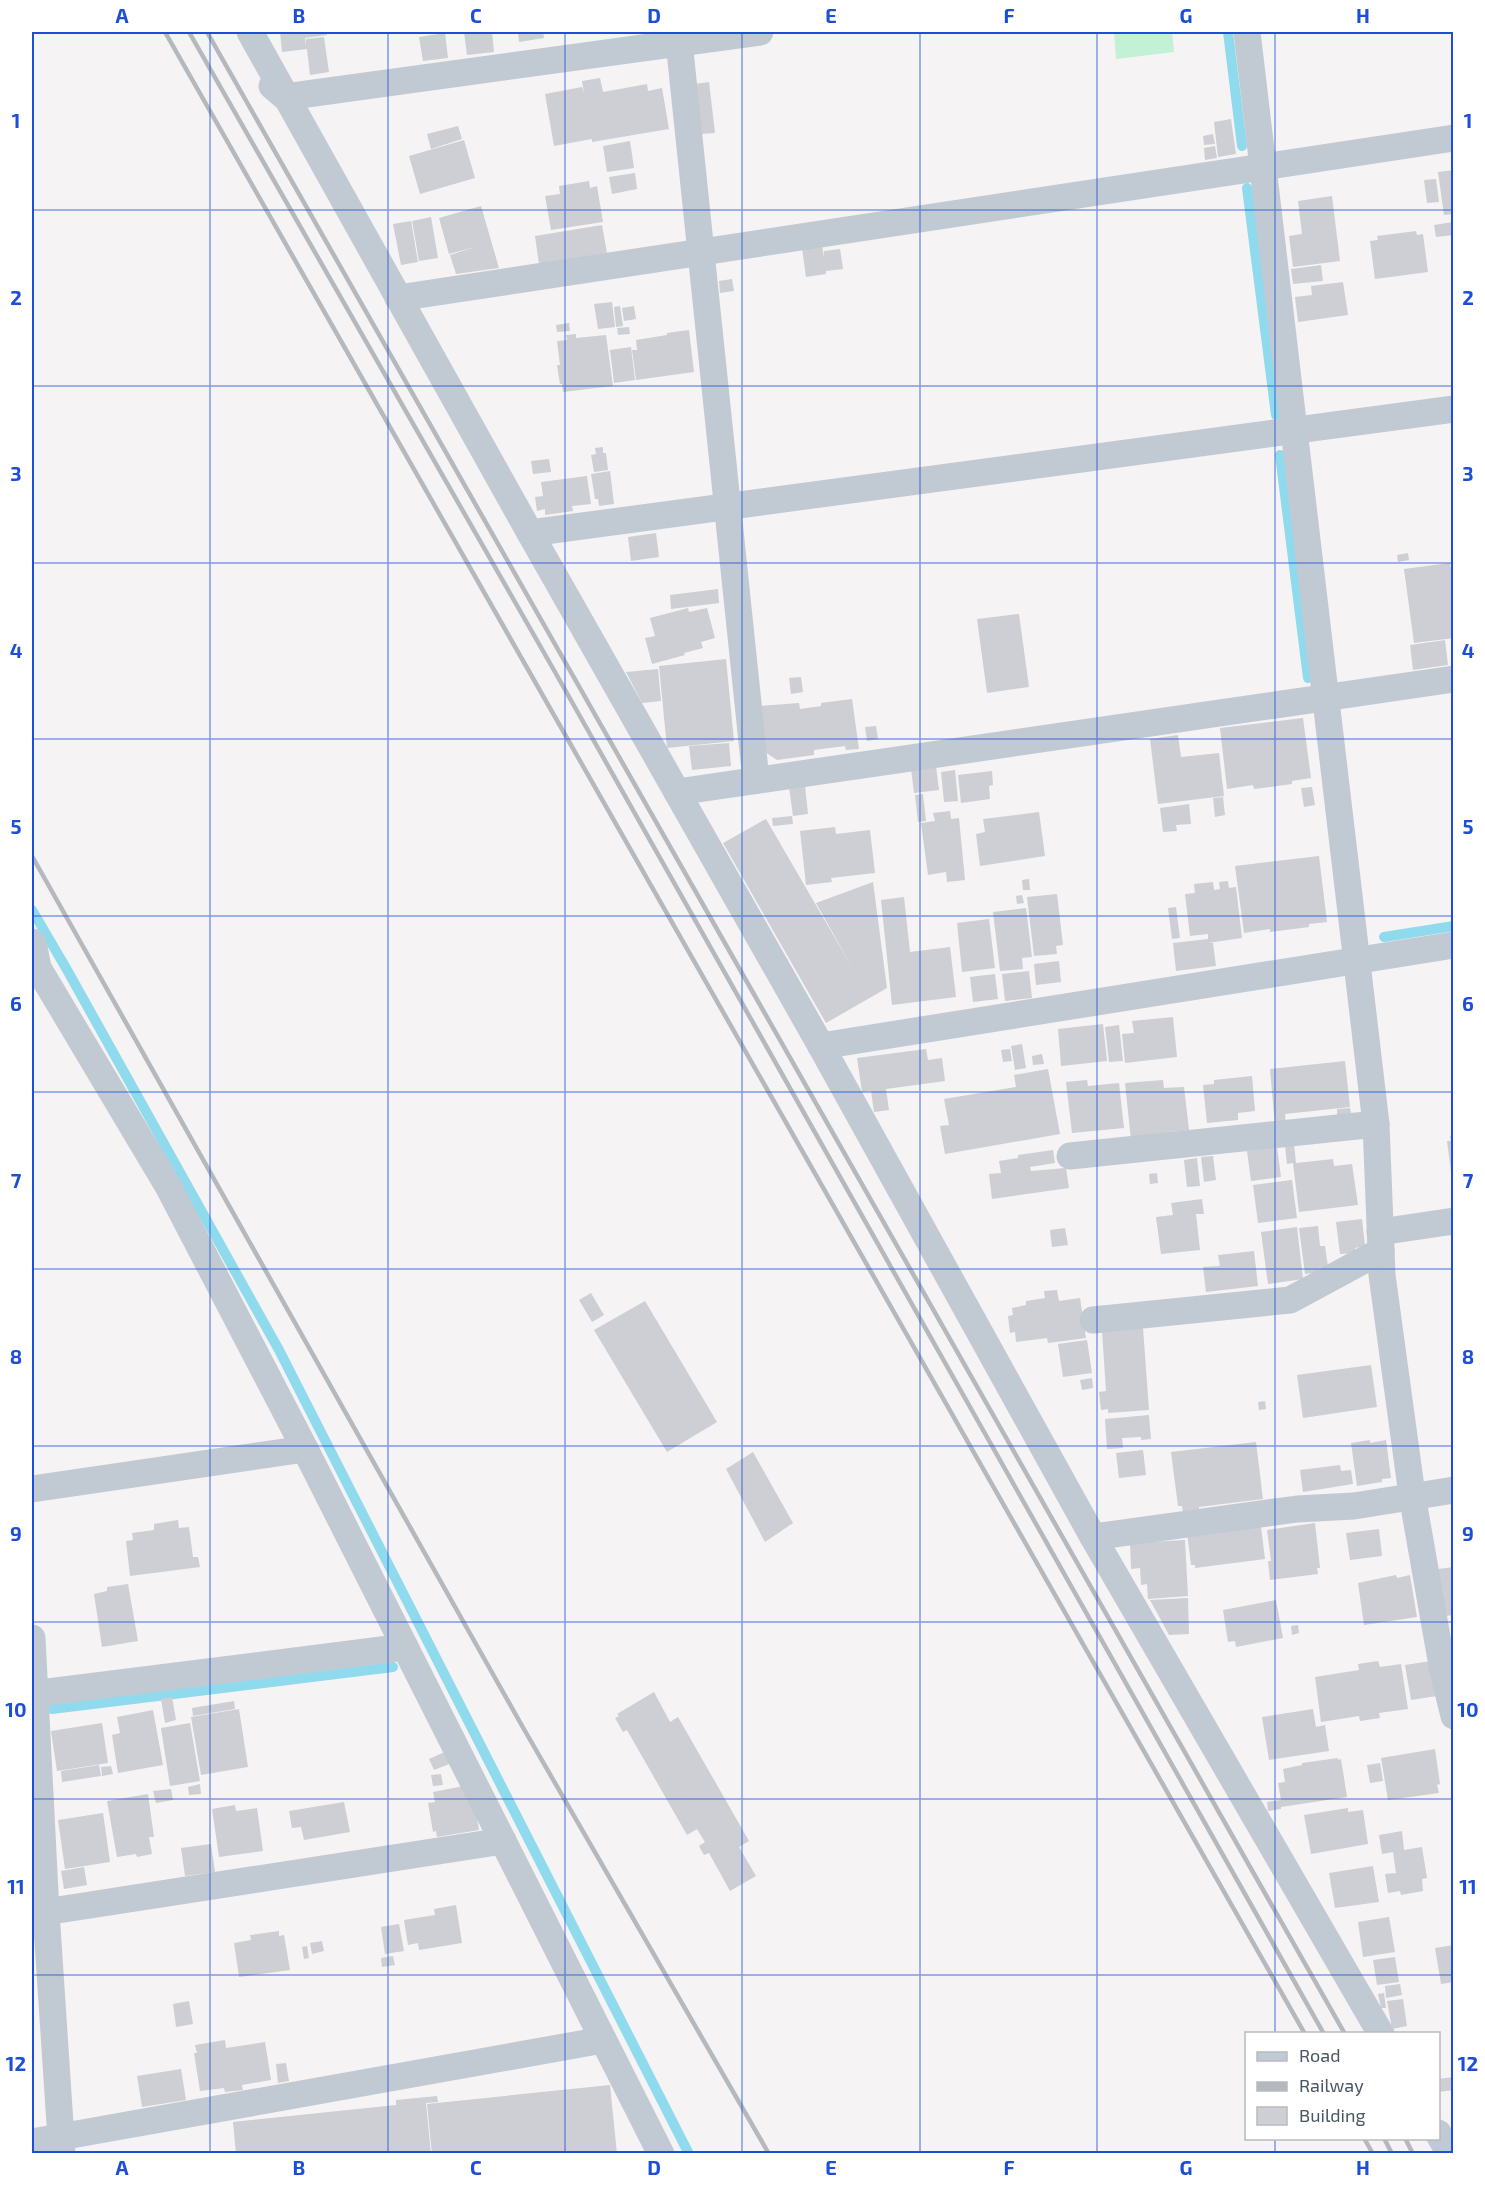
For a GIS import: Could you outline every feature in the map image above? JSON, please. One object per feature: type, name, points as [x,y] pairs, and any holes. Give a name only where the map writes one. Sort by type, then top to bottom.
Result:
[{"type":"street","points":[[232,32],[254,73],[285,97],[678,37],[760,32]]},
{"type":"street","points":[[250,32],[530,533],[821,1046],[1093,1537],[1380,2032]]},
{"type":"street","points":[[1247,32],[1376,1124],[1382,1275],[1412,1495],[1443,1671],[1454,1716]]},
{"type":"street","points":[[678,37],[756,780]]},
{"type":"street","points":[[398,298],[1454,138]]},
{"type":"street","points":[[530,533],[1454,409]]},
{"type":"street","points":[[677,792],[1454,679]]},
{"type":"street","points":[[32,942],[35,969],[168,1186],[305,1449],[661,2154]]},
{"type":"street","points":[[821,1046],[1454,945]]},
{"type":"street","points":[[1070,1156],[1376,1124]]},
{"type":"street","points":[[1093,1320],[1290,1300],[1380,1241],[1454,1221]]},
{"type":"street","points":[[32,1489],[305,1449]]},
{"type":"street","points":[[1093,1537],[1297,1509],[1354,1506],[1454,1490]]},
{"type":"street","points":[[32,1638],[39,1913],[61,2145]]},
{"type":"street","points":[[33,1694],[405,1647]]},
{"type":"street","points":[[39,1913],[503,1841]]},
{"type":"street","points":[[32,2142],[61,2145],[603,2040]]},
{"type":"street","points":[[1440,2136],[1450,2154]]},
{"type":"green space","points":[[1114,32],[1172,32],[1174,52],[1116,59]]},
{"type":"building","points":[[280,32],[327,32],[327,35],[305,38],[306,46],[306,39],[324,37],[329,72],[310,75],[307,49],[282,52]]},
{"type":"building","points":[[464,32],[492,32],[494,52],[467,55]]},
{"type":"building","points":[[518,32],[543,32],[544,38],[519,42]]},
{"type":"building","points":[[445,33],[448,58],[423,61],[419,37]]},
{"type":"building","points":[[600,78],[603,92],[647,84],[648,91],[662,88],[669,129],[554,146],[545,94],[582,87],[584,93],[582,81]]},
{"type":"building","points":[[709,82],[715,133],[699,134],[694,84]]},
{"type":"building","points":[[1231,119],[1236,154],[1218,157],[1214,122]]},
{"type":"building","points":[[458,126],[462,139],[431,149],[427,134]]},
{"type":"building","points":[[1213,134],[1215,144],[1204,145],[1203,136]]},
{"type":"building","points":[[464,140],[475,178],[420,194],[409,156]]},
{"type":"building","points":[[630,141],[634,168],[607,172],[603,146]]},
{"type":"building","points":[[1215,146],[1217,158],[1205,160],[1204,148]]},
{"type":"building","points":[[1454,170],[1454,214],[1444,215],[1438,172]]},
{"type":"building","points":[[635,173],[637,189],[612,194],[609,177]]},
{"type":"building","points":[[1436,179],[1439,202],[1427,203],[1424,180]]},
{"type":"building","points":[[589,181],[590,188],[597,186],[603,222],[551,230],[545,196],[560,194],[559,186]]},
{"type":"building","points":[[1332,196],[1340,261],[1293,267],[1289,236],[1302,234],[1298,201]]},
{"type":"building","points":[[481,206],[499,268],[456,274],[450,255],[475,247],[449,254],[439,218]]},
{"type":"building","points":[[431,217],[438,258],[419,261],[412,221]]},
{"type":"building","points":[[411,221],[418,262],[401,265],[393,224]]},
{"type":"building","points":[[1453,222],[1454,235],[1436,237],[1434,225]]},
{"type":"building","points":[[602,225],[607,253],[539,264],[535,236]]},
{"type":"building","points":[[1416,231],[1417,235],[1423,234],[1428,272],[1375,279],[1370,241],[1378,240],[1377,236]]},
{"type":"building","points":[[822,246],[824,257],[824,251],[840,249],[843,269],[806,277],[802,248]]},
{"type":"building","points":[[1321,265],[1323,281],[1293,284],[1291,269]]},
{"type":"building","points":[[732,279],[734,291],[720,293],[719,281]]},
{"type":"building","points":[[1343,282],[1348,315],[1298,322],[1295,297],[1312,295],[1311,286]]},
{"type":"building","points":[[612,302],[615,327],[598,329],[594,304]]},
{"type":"building","points":[[620,306],[623,326],[616,327],[614,307]]},
{"type":"building","points":[[634,306],[636,319],[624,321],[622,308]]},
{"type":"building","points":[[569,323],[570,331],[557,332],[556,325]]},
{"type":"building","points":[[629,327],[630,334],[618,335],[617,328]]},
{"type":"building","points":[[689,330],[694,372],[636,380],[632,350],[637,350],[636,340]]},
{"type":"building","points":[[576,334],[576,338],[606,335],[613,386],[563,392],[557,365],[560,365],[557,341],[567,340],[566,335]]},
{"type":"building","points":[[631,347],[635,380],[614,383],[610,350]]},
{"type":"building","points":[[603,447],[608,470],[594,472],[591,455],[596,454],[595,448]]},
{"type":"building","points":[[549,459],[551,472],[533,474],[531,461]]},
{"type":"building","points":[[610,471],[614,504],[599,506],[598,499],[595,499],[591,474]]},
{"type":"building","points":[[587,476],[591,504],[572,506],[573,511],[545,515],[545,509],[537,511],[535,497],[543,496],[541,482]]},
{"type":"building","points":[[656,533],[659,557],[631,561],[628,537]]},
{"type":"building","points":[[1408,553],[1409,560],[1398,562],[1397,555]]},
{"type":"building","points":[[1450,563],[1454,593],[1454,638],[1414,643],[1404,569]]},
{"type":"building","points":[[718,589],[719,603],[671,609],[670,595]]},
{"type":"building","points":[[688,608],[689,612],[707,608],[715,638],[701,642],[703,648],[652,664],[645,638],[655,636],[650,618]]},
{"type":"building","points":[[1019,614],[1029,687],[987,693],[977,619]]},
{"type":"building","points":[[1445,640],[1448,665],[1413,670],[1410,645]]},
{"type":"building","points":[[726,659],[734,741],[667,748],[659,666]]},
{"type":"building","points":[[658,669],[661,701],[642,703],[626,672]]},
{"type":"building","points":[[801,677],[803,692],[791,694],[789,678]]},
{"type":"building","points":[[852,699],[859,749],[846,750],[845,746],[814,750],[814,755],[777,760],[765,752],[759,706],[799,703],[800,709],[821,706],[821,703]]},
{"type":"building","points":[[1303,718],[1311,778],[1292,781],[1292,784],[1254,789],[1253,785],[1227,789],[1220,728]]},
{"type":"building","points":[[876,726],[878,739],[867,741],[865,727]]},
{"type":"building","points":[[1178,735],[1181,757],[1219,753],[1224,796],[1158,804],[1150,739]]},
{"type":"building","points":[[729,743],[731,766],[692,770],[689,746]]},
{"type":"building","points":[[936,766],[939,790],[914,793],[911,769]]},
{"type":"building","points":[[955,770],[958,801],[944,802],[941,772]]},
{"type":"building","points":[[992,771],[993,785],[989,786],[990,799],[961,803],[958,775]]},
{"type":"building","points":[[805,785],[808,814],[793,816],[789,787]]},
{"type":"building","points":[[1312,787],[1315,805],[1304,807],[1301,788]]},
{"type":"building","points":[[923,794],[926,821],[918,822],[915,795]]},
{"type":"building","points":[[1223,797],[1225,815],[1215,817],[1213,798]]},
{"type":"building","points":[[1189,804],[1191,824],[1176,825],[1177,831],[1163,832],[1160,808]]},
{"type":"building","points":[[950,811],[951,819],[959,818],[965,880],[947,882],[946,872],[928,875],[921,823],[935,821],[933,813]]},
{"type":"building","points":[[1039,812],[1045,856],[980,866],[976,834],[985,832],[983,819]]},
{"type":"building","points":[[792,816],[793,824],[773,826],[772,818]]},
{"type":"building","points":[[766,819],[853,969],[816,903],[873,882],[887,988],[826,1023],[723,843]]},
{"type":"building","points":[[835,827],[836,834],[870,830],[875,873],[831,878],[832,882],[806,885],[800,831]]},
{"type":"building","points":[[1319,856],[1327,922],[1309,924],[1309,927],[1244,933],[1235,866]]},
{"type":"building","points":[[1029,879],[1030,890],[1023,890],[1022,880]]},
{"type":"building","points":[[1228,881],[1229,888],[1236,887],[1242,938],[1208,943],[1213,943],[1216,966],[1176,971],[1173,943],[1208,939],[1208,934],[1190,936],[1185,894],[1195,893],[1194,884],[1213,882],[1214,890],[1220,889],[1219,882]]},
{"type":"building","points":[[1057,894],[1063,945],[1056,946],[1057,954],[1034,956],[1027,897]]},
{"type":"building","points":[[1022,895],[1024,903],[1017,904],[1016,896]]},
{"type":"building","points":[[904,897],[910,952],[950,947],[956,997],[892,1005],[881,900]]},
{"type":"building","points":[[1176,907],[1180,938],[1172,939],[1168,908]]},
{"type":"building","points":[[1026,908],[1032,957],[1022,958],[1023,969],[1000,971],[993,912]]},
{"type":"building","points":[[989,919],[995,968],[962,972],[957,923]]},
{"type":"building","points":[[1059,961],[1061,982],[1036,985],[1034,964]]},
{"type":"building","points":[[1029,971],[1032,998],[1005,1001],[1002,974]]},
{"type":"building","points":[[995,974],[998,999],[973,1002],[970,977]]},
{"type":"building","points":[[1173,1017],[1177,1057],[1125,1063],[1122,1034],[1134,1033],[1132,1021]]},
{"type":"building","points":[[1103,1024],[1107,1061],[1061,1066],[1058,1029]]},
{"type":"building","points":[[1119,1025],[1123,1061],[1109,1062],[1105,1027]]},
{"type":"building","points":[[1022,1044],[1026,1068],[1015,1070],[1011,1046]]},
{"type":"building","points":[[926,1049],[928,1060],[942,1058],[945,1081],[886,1089],[889,1110],[874,1112],[871,1091],[862,1092],[857,1058]]},
{"type":"building","points":[[1010,1049],[1012,1061],[1003,1062],[1001,1050]]},
{"type":"building","points":[[1042,1054],[1044,1064],[1033,1065],[1032,1056]]},
{"type":"building","points":[[1345,1061],[1350,1107],[1285,1114],[1286,1126],[1275,1127],[1270,1069]]},
{"type":"building","points":[[1048,1069],[1060,1134],[945,1154],[940,1126],[949,1125],[944,1099],[1016,1087],[1014,1075]]},
{"type":"building","points":[[1252,1076],[1255,1111],[1238,1113],[1238,1120],[1207,1123],[1203,1085],[1214,1084],[1214,1080]]},
{"type":"building","points":[[1087,1080],[1088,1086],[1119,1083],[1124,1128],[1072,1133],[1066,1082]]},
{"type":"building","points":[[1163,1080],[1164,1088],[1184,1087],[1189,1130],[1185,1130],[1186,1136],[1178,1131],[1169,1132],[1169,1136],[1131,1140],[1125,1083]]},
{"type":"building","points":[[1350,1108],[1352,1117],[1337,1118],[1337,1109]]},
{"type":"building","points":[[1454,1135],[1454,1178],[1452,1179],[1447,1141],[1451,1141],[1450,1136]]},
{"type":"building","points":[[1294,1144],[1296,1163],[1333,1159],[1334,1166],[1352,1164],[1358,1205],[1299,1212],[1293,1163],[1287,1164],[1285,1145]]},
{"type":"building","points":[[1277,1147],[1281,1177],[1251,1181],[1247,1151]]},
{"type":"building","points":[[1053,1150],[1055,1163],[1030,1167],[1031,1171],[1066,1168],[1069,1188],[992,1199],[989,1174],[1001,1173],[999,1161],[1018,1158],[1018,1155]]},
{"type":"building","points":[[1213,1156],[1216,1180],[1204,1182],[1201,1157]]},
{"type":"building","points":[[1197,1158],[1200,1186],[1187,1187],[1184,1160]]},
{"type":"building","points":[[1157,1173],[1158,1183],[1150,1184],[1149,1174]]},
{"type":"building","points":[[1292,1180],[1297,1218],[1258,1223],[1253,1185]]},
{"type":"building","points":[[1202,1199],[1204,1214],[1196,1214],[1200,1250],[1161,1254],[1156,1217],[1173,1215],[1171,1203]]},
{"type":"building","points":[[1362,1219],[1365,1246],[1355,1248],[1356,1253],[1340,1254],[1336,1222]]},
{"type":"building","points":[[1318,1226],[1320,1246],[1325,1246],[1328,1267],[1319,1268],[1319,1272],[1305,1274],[1299,1228]]},
{"type":"building","points":[[1297,1227],[1303,1279],[1268,1284],[1261,1232]]},
{"type":"building","points":[[1065,1228],[1068,1245],[1052,1247],[1050,1230]]},
{"type":"building","points":[[1254,1251],[1258,1286],[1206,1292],[1203,1267],[1220,1266],[1218,1255]]},
{"type":"building","points":[[1057,1290],[1059,1301],[1080,1298],[1086,1338],[1048,1343],[1047,1338],[1016,1342],[1015,1332],[1010,1333],[1008,1316],[1013,1315],[1012,1308],[1026,1305],[1026,1301],[1045,1298],[1044,1291]]},
{"type":"building","points":[[591,1293],[604,1315],[592,1322],[579,1300]]},
{"type":"building","points":[[645,1301],[717,1422],[667,1452],[594,1330]]},
{"type":"building","points":[[1143,1328],[1149,1410],[1108,1413],[1108,1409],[1101,1410],[1099,1392],[1106,1391],[1102,1331]]},
{"type":"building","points":[[1087,1340],[1092,1373],[1063,1377],[1058,1344]]},
{"type":"building","points":[[1371,1365],[1377,1407],[1303,1418],[1297,1375]]},
{"type":"building","points":[[1092,1378],[1093,1388],[1082,1390],[1080,1380]]},
{"type":"building","points":[[1265,1401],[1266,1409],[1259,1410],[1258,1402]]},
{"type":"building","points":[[1149,1415],[1151,1439],[1122,1438],[1123,1448],[1107,1449],[1105,1419]]},
{"type":"building","points":[[1370,1440],[1370,1443],[1386,1440],[1391,1478],[1382,1479],[1382,1482],[1357,1486],[1351,1443]]},
{"type":"building","points":[[1256,1442],[1263,1499],[1199,1507],[1199,1510],[1183,1513],[1182,1506],[1178,1506],[1171,1452]]},
{"type":"building","points":[[1143,1450],[1146,1475],[1119,1478],[1116,1453]]},
{"type":"building","points":[[753,1452],[793,1523],[765,1542],[726,1469]]},
{"type":"building","points":[[1340,1465],[1341,1471],[1351,1470],[1353,1484],[1303,1492],[1300,1470]]},
{"type":"building","points":[[1260,1519],[1265,1559],[1195,1568],[1195,1565],[1191,1565],[1187,1533]]},
{"type":"building","points":[[178,1520],[179,1528],[189,1527],[193,1557],[198,1557],[200,1567],[130,1576],[126,1541],[133,1540],[132,1533],[154,1530],[154,1524]]},
{"type":"building","points":[[1315,1523],[1320,1568],[1317,1568],[1318,1574],[1270,1580],[1268,1561],[1271,1561],[1267,1530]]},
{"type":"building","points":[[1379,1529],[1382,1556],[1350,1560],[1346,1533]]},
{"type":"building","points":[[1185,1540],[1188,1596],[1148,1599],[1147,1584],[1141,1585],[1140,1568],[1131,1569],[1130,1543]]},
{"type":"building","points":[[1454,1567],[1454,1615],[1445,1616],[1438,1569]]},
{"type":"building","points":[[1396,1575],[1397,1578],[1410,1575],[1417,1617],[1364,1625],[1358,1583]]},
{"type":"building","points":[[128,1584],[138,1641],[102,1647],[94,1594],[107,1591],[107,1587]]},
{"type":"building","points":[[1188,1598],[1189,1634],[1169,1635],[1150,1600]]},
{"type":"building","points":[[1276,1600],[1283,1638],[1236,1647],[1235,1641],[1228,1642],[1223,1610]]},
{"type":"building","points":[[1298,1625],[1299,1633],[1292,1635],[1291,1626]]},
{"type":"building","points":[[1378,1661],[1380,1667],[1401,1664],[1408,1709],[1379,1713],[1380,1718],[1360,1721],[1359,1716],[1321,1722],[1315,1677],[1359,1670],[1358,1664]]},
{"type":"building","points":[[1431,1661],[1437,1696],[1411,1700],[1405,1665]]},
{"type":"building","points":[[654,1692],[670,1722],[678,1717],[749,1841],[739,1847],[756,1876],[730,1891],[709,1853],[704,1855],[699,1846],[705,1842],[697,1829],[687,1835],[627,1730],[623,1732],[615,1718],[619,1716],[617,1714]]},
{"type":"building","points":[[172,1697],[176,1720],[165,1723],[161,1699]]},
{"type":"building","points":[[234,1701],[235,1709],[193,1716],[192,1708]]},
{"type":"building","points":[[239,1709],[248,1767],[201,1775],[191,1717]]},
{"type":"building","points":[[1313,1709],[1316,1727],[1325,1725],[1329,1751],[1269,1760],[1262,1717]]},
{"type":"building","points":[[153,1710],[163,1765],[118,1773],[112,1735],[120,1733],[117,1717]]},
{"type":"building","points":[[102,1723],[108,1763],[57,1771],[51,1731]]},
{"type":"building","points":[[190,1723],[200,1781],[170,1786],[161,1728]]},
{"type":"building","points":[[1435,1749],[1440,1784],[1437,1785],[1439,1793],[1388,1800],[1381,1758]]},
{"type":"building","points":[[447,1751],[452,1763],[434,1770],[429,1759]]},
{"type":"building","points":[[1338,1758],[1338,1760],[1341,1759],[1347,1797],[1268,1811],[1267,1802],[1281,1800],[1278,1783],[1285,1782],[1283,1769],[1302,1765],[1302,1763]]},
{"type":"building","points":[[1380,1763],[1383,1781],[1370,1783],[1367,1765]]},
{"type":"building","points":[[99,1765],[101,1776],[62,1782],[61,1771]]},
{"type":"building","points":[[111,1766],[113,1774],[102,1776],[101,1767]]},
{"type":"building","points":[[441,1774],[443,1785],[433,1786],[431,1775]]},
{"type":"building","points":[[200,1784],[201,1794],[189,1795],[188,1787]]},
{"type":"building","points":[[464,1786],[475,1807],[479,1830],[437,1837],[436,1831],[433,1832],[428,1803],[435,1802],[433,1792]]},
{"type":"building","points":[[171,1789],[173,1800],[156,1803],[153,1791]]},
{"type":"building","points":[[148,1794],[154,1837],[149,1837],[152,1854],[117,1857],[107,1801]]},
{"type":"building","points":[[344,1802],[350,1832],[304,1840],[301,1827],[292,1828],[289,1811]]},
{"type":"building","points":[[235,1805],[236,1811],[257,1808],[263,1851],[219,1857],[212,1809]]},
{"type":"building","points":[[1348,1808],[1348,1812],[1363,1810],[1368,1844],[1311,1854],[1304,1815]]},
{"type":"building","points":[[103,1813],[110,1862],[65,1869],[58,1820]]},
{"type":"building","points":[[1402,1831],[1404,1850],[1422,1847],[1427,1878],[1422,1879],[1423,1891],[1401,1895],[1400,1891],[1388,1893],[1385,1874],[1396,1873],[1393,1852],[1382,1854],[1379,1835]]},
{"type":"building","points":[[211,1844],[215,1872],[185,1876],[181,1848]]},
{"type":"building","points":[[1373,1866],[1379,1902],[1335,1908],[1329,1873]]},
{"type":"building","points":[[84,1867],[87,1885],[64,1889],[61,1871]]},
{"type":"building","points":[[456,1905],[462,1943],[419,1950],[418,1943],[408,1945],[404,1920],[435,1915],[434,1909]]},
{"type":"building","points":[[1389,1917],[1395,1952],[1363,1957],[1358,1922]]},
{"type":"building","points":[[399,1924],[404,1951],[385,1954],[381,1927]]},
{"type":"building","points":[[279,1931],[279,1936],[284,1935],[290,1970],[239,1977],[234,1943],[251,1940],[250,1935]]},
{"type":"building","points":[[322,1941],[324,1951],[312,1954],[310,1943]]},
{"type":"building","points":[[1454,1945],[1454,1982],[1441,1984],[1435,1948]]},
{"type":"building","points":[[307,1946],[309,1958],[304,1959],[302,1947]]},
{"type":"building","points":[[393,1956],[395,1965],[382,1967],[381,1958]]},
{"type":"building","points":[[1395,1957],[1399,1982],[1377,1985],[1373,1960]]},
{"type":"building","points":[[1400,1984],[1402,1995],[1386,1998],[1385,1986]]},
{"type":"building","points":[[1384,1993],[1386,2008],[1381,2008],[1378,1994]]},
{"type":"building","points":[[1403,1999],[1407,2026],[1392,2029],[1387,2001]]},
{"type":"building","points":[[189,2001],[193,2024],[176,2027],[173,2004]]},
{"type":"building","points":[[225,2040],[226,2048],[265,2042],[271,2080],[242,2085],[243,2090],[225,2092],[224,2088],[200,2091],[194,2053],[197,2053],[195,2045]]},
{"type":"building","points":[[286,2063],[289,2081],[278,2083],[276,2064]]},
{"type":"building","points":[[181,2069],[186,2100],[142,2107],[137,2076]]},
{"type":"building","points":[[1454,2077],[1454,2090],[1440,2092],[1440,2079]]},
{"type":"building","points":[[610,2085],[617,2154],[432,2154],[427,2104]]},
{"type":"building","points":[[437,2096],[438,2102],[426,2103],[431,2154],[236,2154],[233,2122],[396,2105],[396,2100]]},
{"type":"waterway","points":[[1228,32],[1242,146]]},
{"type":"waterway","points":[[1247,188],[1276,415]]},
{"type":"waterway","points":[[1280,455],[1308,678]]},
{"type":"waterway","points":[[32,910],[279,1350],[689,2154]]},
{"type":"waterway","points":[[1384,937],[1454,926]]},
{"type":"waterway","points":[[52,1709],[393,1667]]},
{"type":"railway","points":[[165,32],[1304,2032]]},
{"type":"railway","points":[[189,32],[555,672],[1323,2032]]},
{"type":"railway","points":[[207,32],[1344,2032]]},
{"type":"railway","points":[[32,856],[521,1724],[769,2154]]},
{"type":"railway","points":[[1365,2140],[1373,2154]]},
{"type":"railway","points":[[1385,2140],[1392,2154]]},
{"type":"railway","points":[[1406,2140],[1413,2154]]}]
